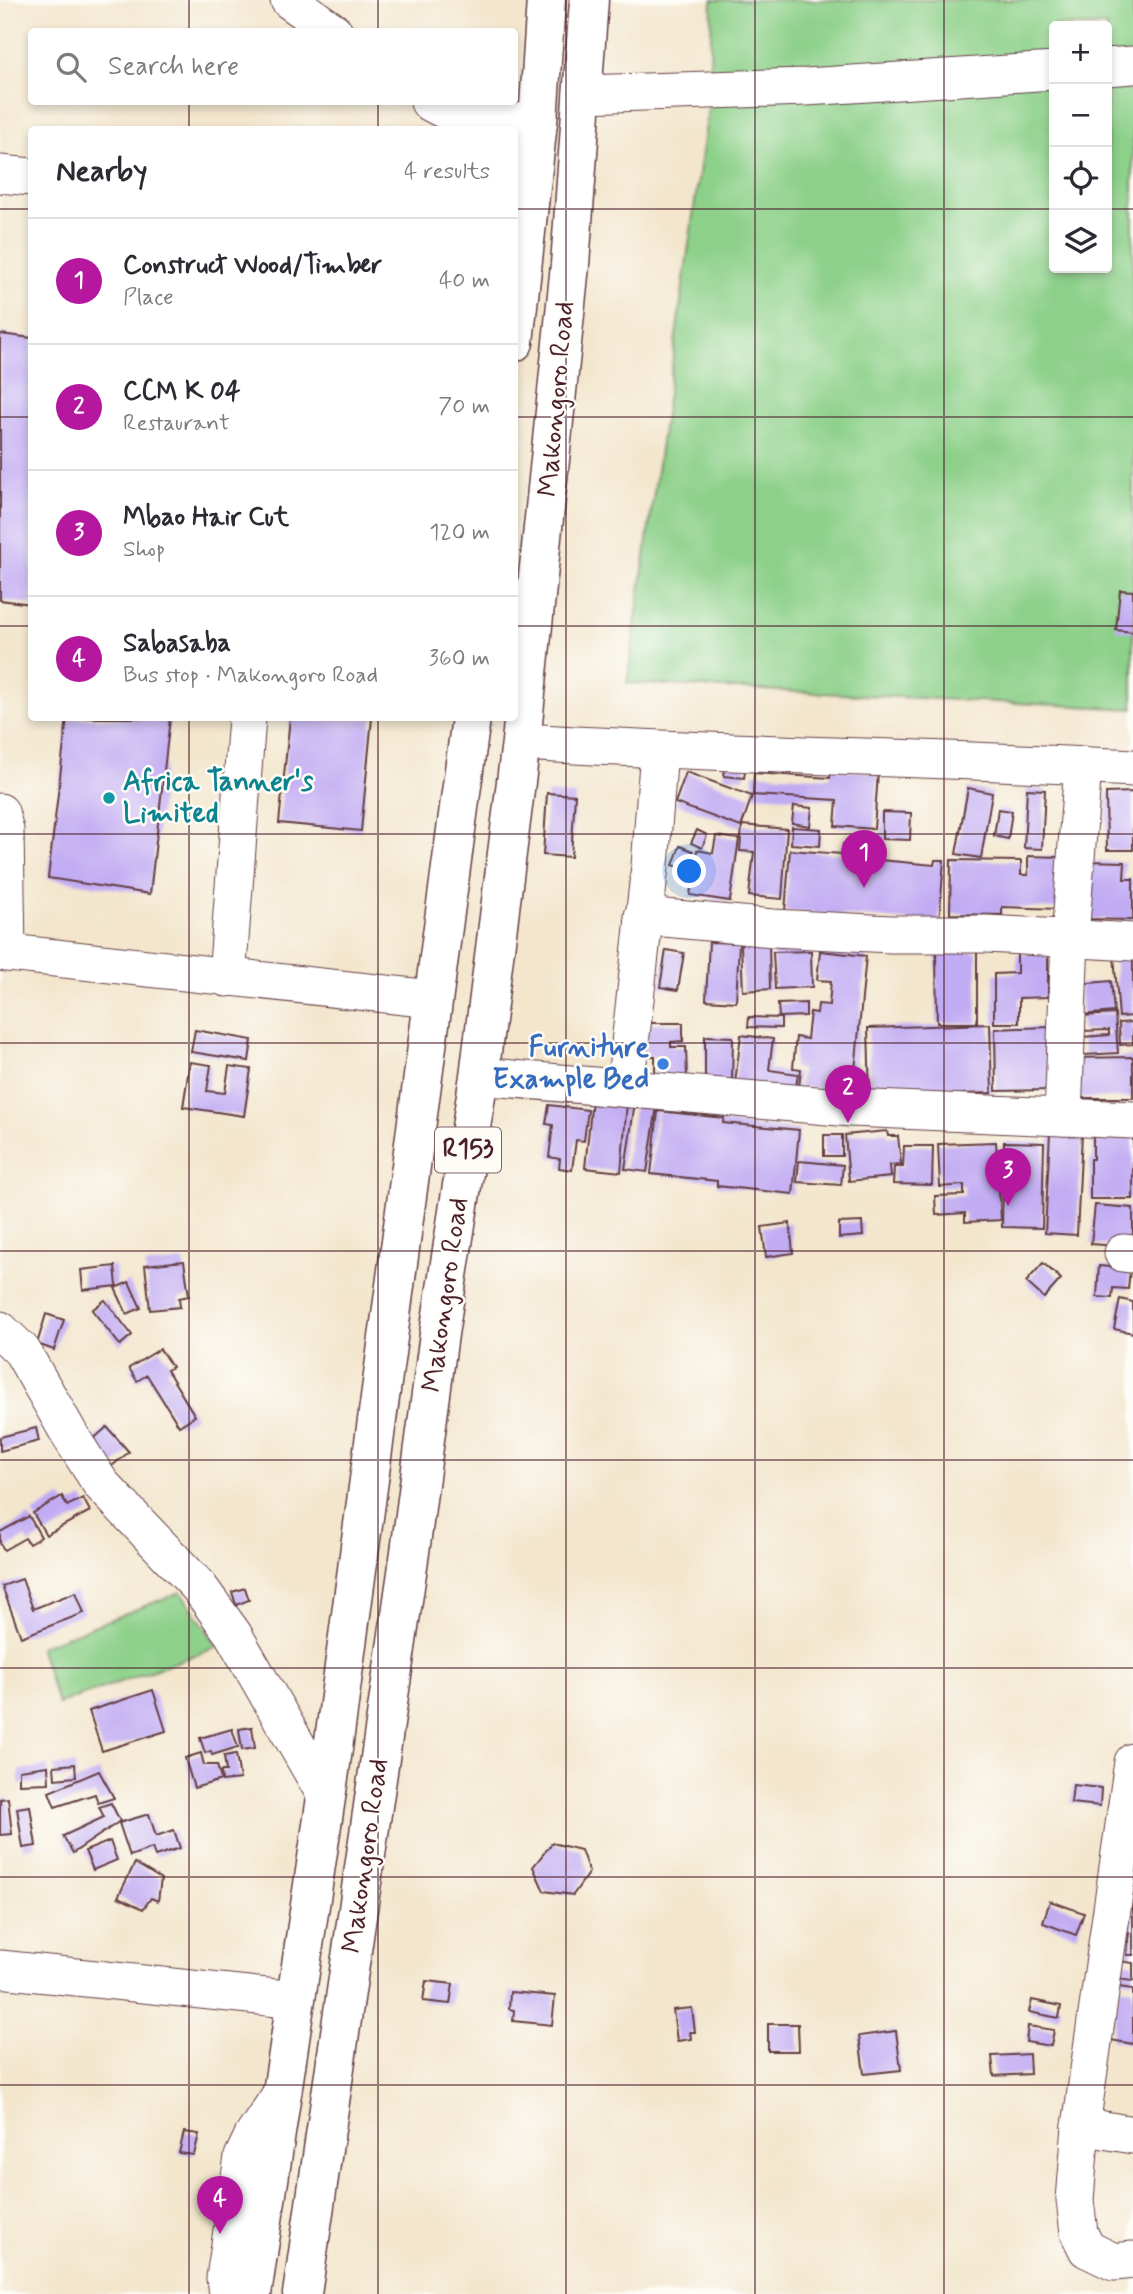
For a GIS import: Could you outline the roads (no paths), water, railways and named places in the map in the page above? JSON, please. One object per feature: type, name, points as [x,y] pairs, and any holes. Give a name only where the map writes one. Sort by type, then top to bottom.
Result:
[{"type":"main road","name":"Makongoro Road","points":[[518,276],[522,210],[538,122],[546,0]]},
{"type":"main road","name":"Makongoro Road","points":[[302,2294],[439,1334],[479,1076],[521,742],[567,292],[589,0]]},
{"type":"main road","name":"Makongoro Road","points":[[252,2294],[326,1796],[471,721]]},
{"type":"street","points":[[289,0],[328,28]]},
{"type":"street","points":[[1112,66],[1133,65]]},
{"type":"street","points":[[582,94],[806,87],[1049,71]]},
{"type":"street","points":[[435,105],[484,122],[538,122]]},
{"type":"street","points":[[0,174],[28,177]]},
{"type":"street","points":[[227,978],[247,721]]},
{"type":"street","points":[[521,742],[659,750],[1133,768]]},
{"type":"street","points":[[625,1088],[659,750]]},
{"type":"street","points":[[1063,1117],[1070,938],[1083,765]]},
{"type":"street","points":[[0,811],[5,830],[3,953],[432,999]]},
{"type":"street","points":[[643,916],[773,928],[1133,942]]},
{"type":"street","points":[[479,1076],[851,1108],[1133,1120]]},
{"type":"street","points":[[0,1330],[22,1351],[101,1484],[199,1587],[233,1634],[326,1796]]},
{"type":"street","points":[[1133,1762],[1081,2126],[1075,2200],[1081,2240],[1093,2253],[1114,2262],[1133,2260]]},
{"type":"street","points":[[0,1969],[296,2000]]},
{"type":"street","points":[[227,2294],[225,2278],[243,2157],[253,2136],[283,2091]]},
{"type":"street","points":[[1081,2126],[1133,2136]]},
{"type":"place","name":"Africa Tanner's Limited","points":[[109,798]]},
{"type":"place","name":"Construct Wood/Timber","points":[[864,888]]},
{"type":"place","name":"Furniture Example Bed","points":[[663,1064]]},
{"type":"place","name":"CCM K 04","points":[[848,1123]]},
{"type":"place","name":"Mbao Hair Cut","points":[[1008,1206]]},
{"type":"place","name":"Sabasaba","points":[[220,2234]]}]
